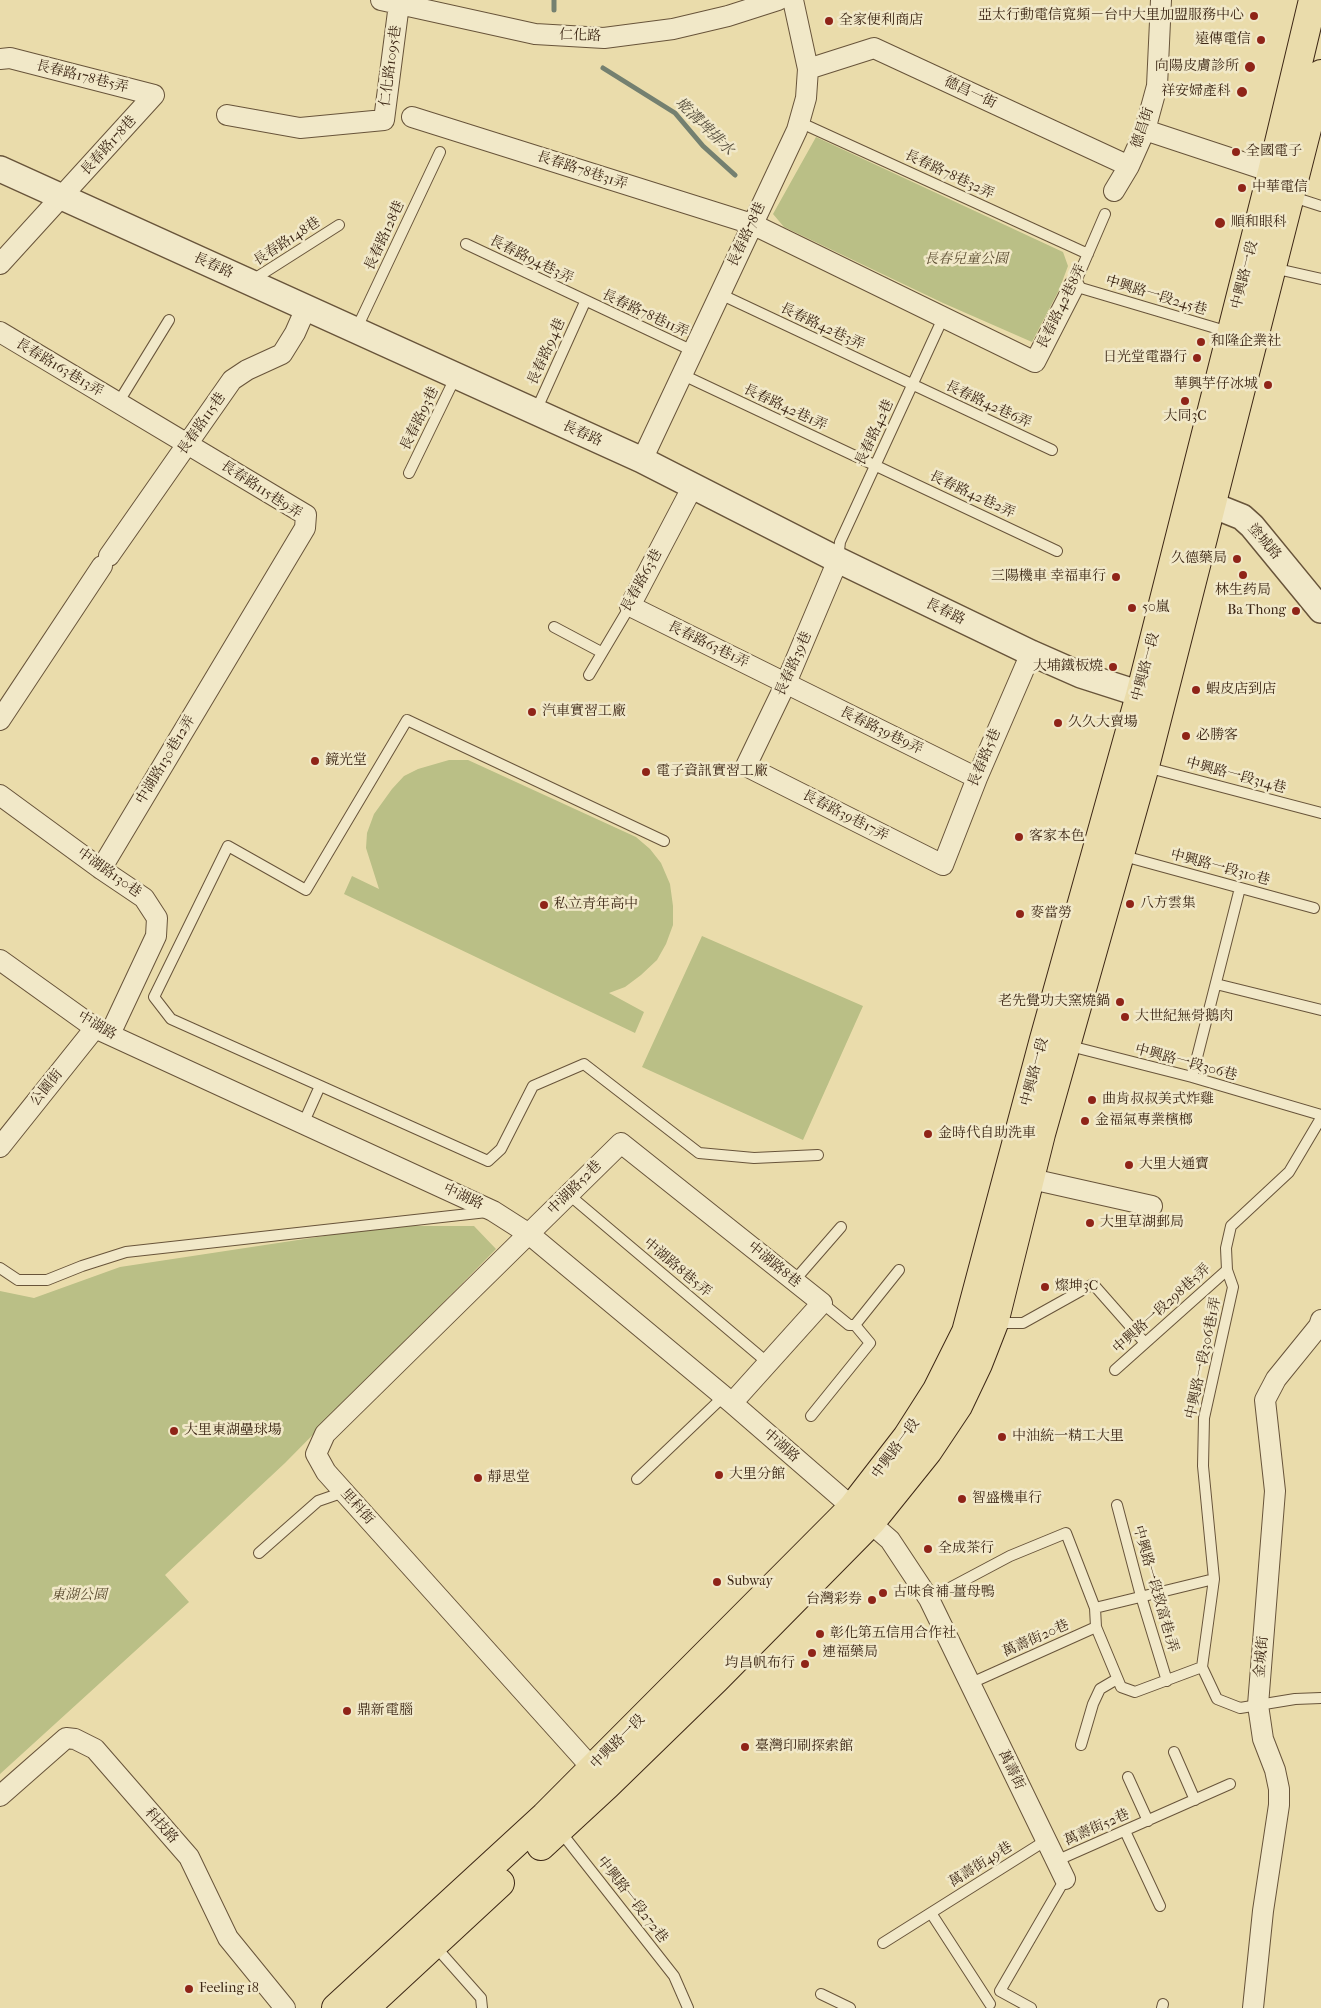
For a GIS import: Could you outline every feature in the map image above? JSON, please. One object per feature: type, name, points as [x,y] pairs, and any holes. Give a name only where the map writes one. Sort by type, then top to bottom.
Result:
[{"type":"main road","name":"中興路一段","points":[[861,1515],[906,1437],[937,1390],[966,1332],[1019,1177],[1150,698],[1201,503],[1260,264],[1272,172],[1313,0]]},
{"type":"main road","name":"中興路一段","points":[[1201,503],[1230,333],[1289,196],[1321,74]]},
{"type":"main road","name":"中興路一段","points":[[1055,1042],[1119,854],[1145,766],[1150,698]]},
{"type":"main road","name":"中興路一段","points":[[366,2008],[434,1945],[552,1823],[861,1515],[928,1451],[958,1406],[978,1364],[994,1323],[1019,1177]]},
{"type":"main road","name":"中興路一段","points":[[336,2008],[552,1823]]},
{"type":"street","name":"仁化路","points":[[390,2],[536,34],[604,38],[673,29],[728,16],[778,0]]},
{"type":"street","name":"長春路78巷","points":[[642,460],[799,122],[806,98],[808,69],[793,0]]},
{"type":"street","name":"德昌街","points":[[1114,191],[1129,166],[1145,130],[1157,86],[1161,0]]},
{"type":"street","name":"仁化路1095巷","points":[[227,116],[300,128],[399,118],[390,2]]},
{"type":"street","name":"德昌一街","points":[[808,69],[874,48],[1129,166]]},
{"type":"street","name":"長春路178巷5弄","points":[[5,58],[154,95]]},
{"type":"street","name":"長春路178巷","points":[[0,264],[154,95]]},
{"type":"street","name":"長春路78巷31弄","points":[[399,118],[752,224],[943,318]]},
{"type":"street","points":[[1145,130],[1272,172]]},
{"type":"street","name":"長春路","points":[[0,169],[250,282],[455,378],[642,460],[838,560],[1030,652],[1081,675],[1150,698]]},
{"type":"street","name":"長春路42巷8弄","points":[[943,318],[1035,362],[1074,286]]},
{"type":"street","name":"長春路115巷","points":[[0,720],[106,561],[232,380],[247,370],[282,354],[295,333],[306,308]]},
{"type":"street","name":"長春路163巷13弄","points":[[0,332],[188,445]]},
{"type":"street","name":"長春路115巷9弄","points":[[188,445],[306,516],[306,528],[232,652]]},
{"type":"street","name":"長春路63巷","points":[[630,606],[693,486]]},
{"type":"street","name":"塗城路","points":[[1201,503],[1242,517],[1252,526],[1321,610]]},
{"type":"street","name":"長春路39巷","points":[[746,766],[786,683],[838,560]]},
{"type":"street","name":"長春路63巷1弄","points":[[630,606],[786,683]]},
{"type":"street","name":"中湖路130巷12弄","points":[[101,869],[232,652]]},
{"type":"street","name":"長春路5巷","points":[[943,865],[976,778],[1030,652]]},
{"type":"street","name":"長春路39巷9弄","points":[[786,683],[976,778]]},
{"type":"street","name":"長春路39巷17弄","points":[[746,766],[943,865]]},
{"type":"street","name":"中湖路130巷","points":[[0,795],[144,898],[157,918],[158,927],[103,1031]]},
{"type":"street","name":"中湖路","points":[[0,960],[103,1031],[493,1211],[529,1234],[728,1400],[861,1515]]},
{"type":"street","name":"公園街","points":[[0,1148],[7,1124],[103,1031]]},
{"type":"street","name":"中湖路52巷","points":[[529,1234],[621,1143]]},
{"type":"street","name":"中湖路8巷","points":[[621,1143],[822,1303]]},
{"type":"street","points":[[1019,1177],[1152,1206]]},
{"type":"street","name":"里科街","points":[[529,1234],[325,1434],[316,1454],[326,1472],[600,1776]]},
{"type":"street","points":[[728,1400],[768,1363],[822,1303]]},
{"type":"street","name":"金城街","points":[[1253,2008],[1279,1805],[1278,1783],[1263,1739],[1258,1705],[1275,1491],[1265,1400],[1276,1379],[1319,1326],[1321,1320]]},
{"type":"street","name":"萬壽街","points":[[861,1515],[890,1540],[928,1599],[1062,1870]]},
{"type":"street","name":"科技路","points":[[0,1796],[66,1738],[75,1739],[95,1749],[188,1857],[228,1938],[285,2008]]},
{"type":"lane","name":"長春路78巷32弄","points":[[799,122],[1088,254]]},
{"type":"lane","name":"長春路128巷","points":[[356,331],[440,152]]},
{"type":"lane","points":[[1289,196],[1321,206]]},
{"type":"lane","name":"長春路42巷8弄","points":[[1074,286],[1105,214]]},
{"type":"lane","name":"長春路148巷","points":[[250,282],[339,225]]},
{"type":"lane","name":"長春路94巷3弄","points":[[466,244],[585,302]]},
{"type":"lane","points":[[1260,264],[1321,279]]},
{"type":"lane","name":"中興路一段245巷","points":[[1074,286],[1230,333]]},
{"type":"lane","name":"長春路42巷3弄","points":[[720,294],[913,385]]},
{"type":"lane","name":"長春路78巷11弄","points":[[585,302],[693,351]]},
{"type":"lane","name":"長春路94巷","points":[[535,413],[585,302]]},
{"type":"lane","name":"長春路42巷","points":[[838,560],[840,542],[943,318]]},
{"type":"lane","name":"長春路163巷13弄","points":[[118,403],[169,320]]},
{"type":"lane","name":"長春路42巷1弄","points":[[683,375],[875,465]]},
{"type":"lane","name":"長春路93巷","points":[[409,473],[455,378]]},
{"type":"lane","name":"長春路42巷6弄","points":[[913,385],[1052,450]]},
{"type":"lane","name":"長春路42巷2弄","points":[[875,465],[1057,551]]},
{"type":"lane","name":"長春路63巷","points":[[589,675],[630,606]]},
{"type":"lane","points":[[554,627],[601,652]]},
{"type":"lane","points":[[664,841],[407,720],[306,890],[228,846],[154,997],[171,1019],[488,1161],[501,1149],[533,1086],[584,1064],[699,1153],[754,1158],[818,1155]]},
{"type":"lane","name":"中興路一段314巷","points":[[1145,766],[1321,813]]},
{"type":"lane","name":"中興路一段310巷","points":[[1119,854],[1314,908]]},
{"type":"lane","points":[[1192,1077],[1240,888]]},
{"type":"lane","points":[[1216,984],[1321,1010]]},
{"type":"lane","name":"中興路一段306巷","points":[[1055,1042],[1192,1077],[1321,1116]]},
{"type":"lane","points":[[303,1124],[320,1086]]},
{"type":"lane","name":"中興路一段306巷1弄","points":[[1202,1667],[1214,1579],[1203,1466],[1204,1418],[1233,1287],[1227,1270],[1226,1248],[1232,1226],[1289,1172],[1321,1116]]},
{"type":"lane","name":"中湖路8巷5弄","points":[[568,1194],[768,1363]]},
{"type":"lane","points":[[0,1268],[18,1280],[47,1280],[82,1266],[126,1252],[493,1211]]},
{"type":"lane","points":[[794,1281],[841,1227]]},
{"type":"lane","points":[[855,1325],[899,1270]]},
{"type":"lane","name":"中興路一段298巷5弄","points":[[1116,1370],[1227,1270]]},
{"type":"lane","points":[[994,1323],[1024,1323],[1093,1284],[1145,1343]]},
{"type":"lane","points":[[822,1303],[849,1325],[855,1325]]},
{"type":"lane","points":[[811,1416],[870,1343],[855,1325]]},
{"type":"lane","points":[[637,1479],[728,1400]]},
{"type":"lane","points":[[259,1553],[318,1501],[344,1492]]},
{"type":"lane","name":"中興路一段致富巷1弄","points":[[1117,1505],[1141,1596],[1167,1681]]},
{"type":"lane","points":[[928,1599],[1010,1556],[1066,1533],[1095,1608],[1096,1627],[1121,1687],[1135,1692],[1202,1667],[1217,1699],[1240,1708],[1295,1699],[1321,1698]]},
{"type":"lane","points":[[1095,1608],[1214,1579]]},
{"type":"lane","name":"萬壽街20巷","points":[[969,1684],[1096,1627]]},
{"type":"lane","points":[[1081,1745],[1093,1704],[1100,1689],[1117,1679]]},
{"type":"lane","points":[[1174,1752],[1195,1800]]},
{"type":"lane","name":"萬壽街52巷","points":[[1128,1777],[1148,1820]]},
{"type":"lane","name":"萬壽街52巷","points":[[1062,1870],[1125,1831],[1230,1784]]},
{"type":"lane","name":"中興路一段272巷","points":[[552,1823],[674,1976],[688,2008]]},
{"type":"lane","points":[[1125,1831],[1160,1906]]},
{"type":"lane","name":"萬壽街49巷","points":[[883,1943],[1046,1841]]},
{"type":"lane","points":[[931,1913],[989,2006],[1000,1991],[1062,1870]]},
{"type":"lane","points":[[434,1945],[481,1998],[482,2008]]},
{"type":"lane","points":[[1000,1991],[1030,2008]]},
{"type":"lane","points":[[821,1994],[850,2008]]},
{"type":"green space","name":"長春兒童公園","points":[[816,137],[1063,252],[1068,266],[1059,290],[1032,342],[943,303],[784,227],[773,214]]},
{"type":"green space","points":[[449,760],[468,760],[636,837],[650,849],[661,863],[670,884],[673,906],[673,925],[666,944],[657,960],[641,975],[625,987],[609,993],[644,1012],[635,1033],[344,894],[352,876],[379,889],[366,848],[367,833],[374,814],[392,789],[404,776],[418,769]]},
{"type":"green space","points":[[702,936],[863,1006],[803,1140],[642,1067]]},
{"type":"green space","name":"大里東湖壘球場","points":[[390,1226],[474,1226],[496,1249],[285,1463],[165,1575],[189,1602],[0,1774],[0,1291],[34,1298],[120,1267]]},
{"type":"waterway","name":"墘溝埤排水","points":[[554,0],[554,10]]},
{"type":"waterway","name":"墘溝埤排水","points":[[603,68],[675,113],[703,146],[735,175]]},
{"type":"place","name":"亞太行動電信寬頻－台中大里加盟服務中心","points":[[1254,16]]},
{"type":"place","name":"全家便利商店","points":[[829,21]]},
{"type":"place","name":"遠傳電信","points":[[1261,40]]},
{"type":"place","name":"向陽皮膚診所","points":[[1250,67]]},
{"type":"place","name":"祥安婦產科","points":[[1242,92]]},
{"type":"place","name":"全國電子","points":[[1236,152]]},
{"type":"place","name":"中華電信","points":[[1242,188]]},
{"type":"place","name":"順和眼科","points":[[1220,223]]},
{"type":"place","name":"和隆企業社","points":[[1201,342]]},
{"type":"place","name":"日光堂電器行","points":[[1197,358]]},
{"type":"place","name":"華興芋仔冰城","points":[[1268,385]]},
{"type":"place","name":"大同3C","points":[[1185,401]]},
{"type":"place","name":"久德藥局","points":[[1237,559]]},
{"type":"place","name":"林生药局","points":[[1243,575]]},
{"type":"place","name":"三陽機車 幸福車行","points":[[1116,577]]},
{"type":"place","name":"50嵐","points":[[1132,608]]},
{"type":"place","name":"Ba Thong","points":[[1296,611]]},
{"type":"place","name":"大埔鐵板燒","points":[[1113,667]]},
{"type":"place","name":"蝦皮店到店","points":[[1196,690]]},
{"type":"place","name":"汽車實習工廠","points":[[532,712]]},
{"type":"place","name":"久久大賣場","points":[[1058,723]]},
{"type":"place","name":"必勝客","points":[[1186,736]]},
{"type":"place","name":"鏡光堂","points":[[315,761]]},
{"type":"place","name":"電子資訊實習工廠","points":[[646,772]]},
{"type":"place","name":"客家本色","points":[[1019,837]]},
{"type":"place","name":"八方雲集","points":[[1130,904]]},
{"type":"place","name":"私立青年高中","points":[[544,905]]},
{"type":"place","name":"麥當勞","points":[[1020,914]]},
{"type":"place","name":"老先覺功夫窯燒鍋","points":[[1120,1002]]},
{"type":"place","name":"大世紀無骨鵝肉","points":[[1125,1017]]},
{"type":"place","name":"曲肯叔叔美式炸雞","points":[[1092,1100]]},
{"type":"place","name":"金福氣專業檳榔","points":[[1085,1121]]},
{"type":"place","name":"金時代自助洗車","points":[[928,1134]]},
{"type":"place","name":"大里大通寶","points":[[1129,1165]]},
{"type":"place","name":"大里草湖郵局","points":[[1090,1223]]},
{"type":"place","name":"燦坤3C","points":[[1045,1287]]},
{"type":"place","name":"大里東湖壘球場","points":[[174,1431]]},
{"type":"place","name":"中油統一精工大里","points":[[1002,1437]]},
{"type":"place","name":"大里分館","points":[[719,1475]]},
{"type":"place","name":"靜思堂","points":[[478,1478]]},
{"type":"place","name":"智盛機車行","points":[[962,1499]]},
{"type":"place","name":"全成茶行","points":[[928,1549]]},
{"type":"place","name":"Subway","points":[[717,1582]]},
{"type":"place","name":"古味食補-薑母鴨","points":[[883,1593]]},
{"type":"place","name":"台灣彩券","points":[[872,1600]]},
{"type":"place","name":"彰化第五信用合作社","points":[[820,1634]]},
{"type":"place","name":"連福藥局","points":[[812,1653]]},
{"type":"place","name":"均昌帆布行","points":[[805,1664]]},
{"type":"place","name":"鼎新電腦","points":[[347,1711]]},
{"type":"place","name":"臺灣印刷探索館","points":[[745,1747]]},
{"type":"place","name":"Feeling 18","points":[[189,1989]]},
{"type":"park label","name":"東湖公園","points":[[79,1596]]}]
